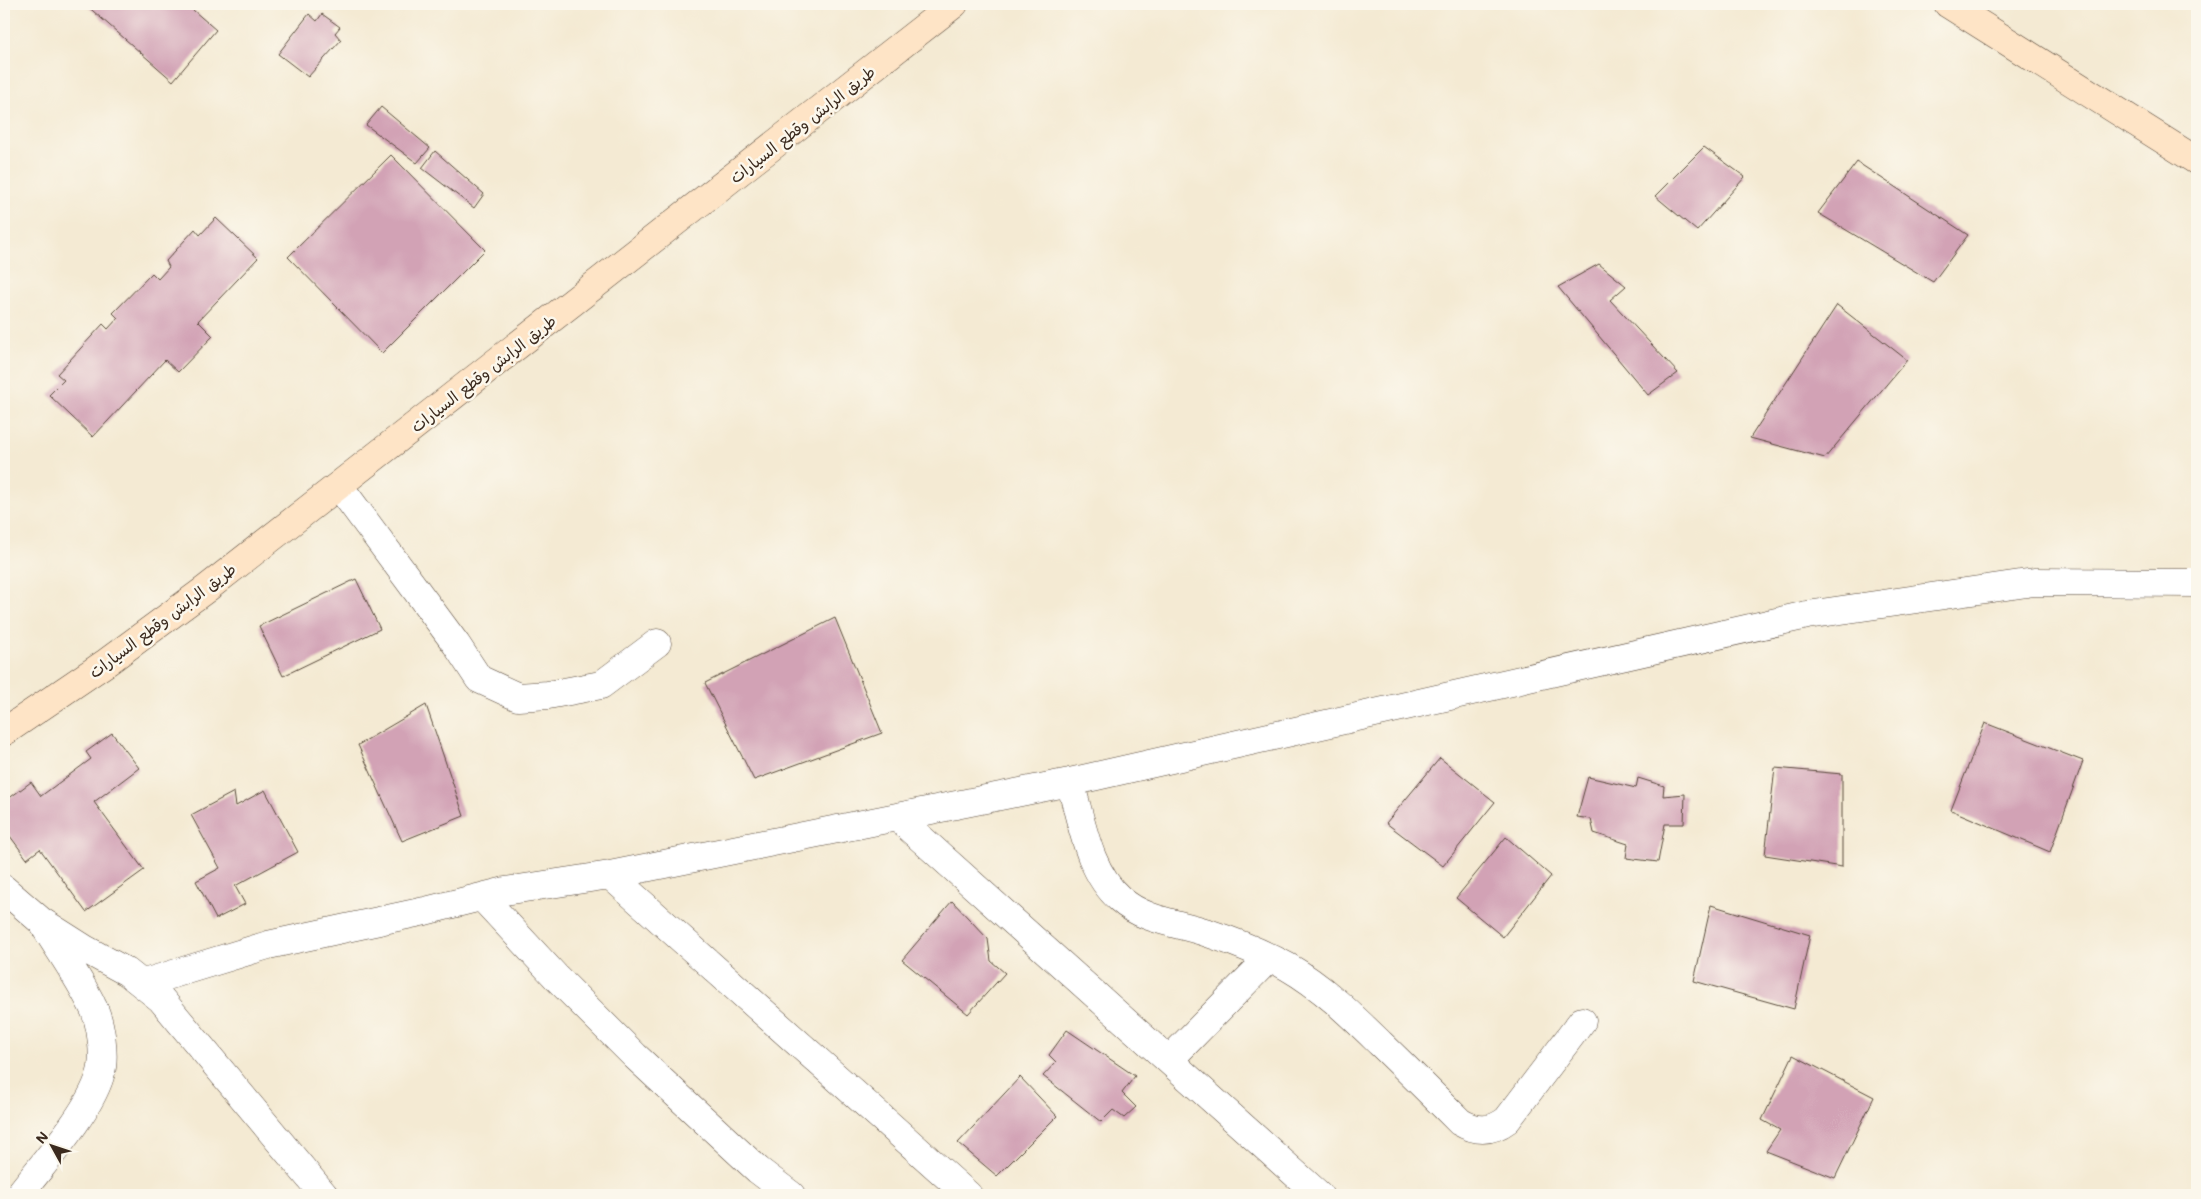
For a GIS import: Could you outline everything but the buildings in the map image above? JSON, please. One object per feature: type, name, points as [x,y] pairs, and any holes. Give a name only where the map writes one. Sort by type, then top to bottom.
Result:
[{"type":"main road","name":"طريق الرابش وقطع السيارات","points":[[4,732],[108,662],[339,486],[954,4]]},
{"type":"main road","points":[[1948,4],[2197,161]]},
{"type":"street","points":[[339,486],[456,644],[478,679],[518,697],[548,695],[601,685],[657,644]]},
{"type":"street","points":[[144,983],[268,946],[504,891],[610,874],[1070,782],[1807,615],[2034,582],[2197,583]]},
{"type":"street","points":[[1070,782],[1093,861],[1100,876],[1121,900],[1148,916],[1208,933],[1269,958],[1308,980],[1339,1003],[1460,1122],[1477,1130],[1498,1126],[1507,1120],[1582,1021]]},
{"type":"street","points":[[897,817],[1319,1195]]},
{"type":"street","points":[[610,874],[968,1195]]},
{"type":"street","points":[[4,889],[41,921],[144,983],[181,1020],[324,1195]]},
{"type":"street","points":[[482,897],[557,978],[634,1056],[758,1170],[791,1195]]},
{"type":"street","points":[[19,1195],[75,1120],[95,1089],[101,1073],[102,1040],[94,1007],[41,921]]},
{"type":"street","points":[[1169,1060],[1269,958]]}]
